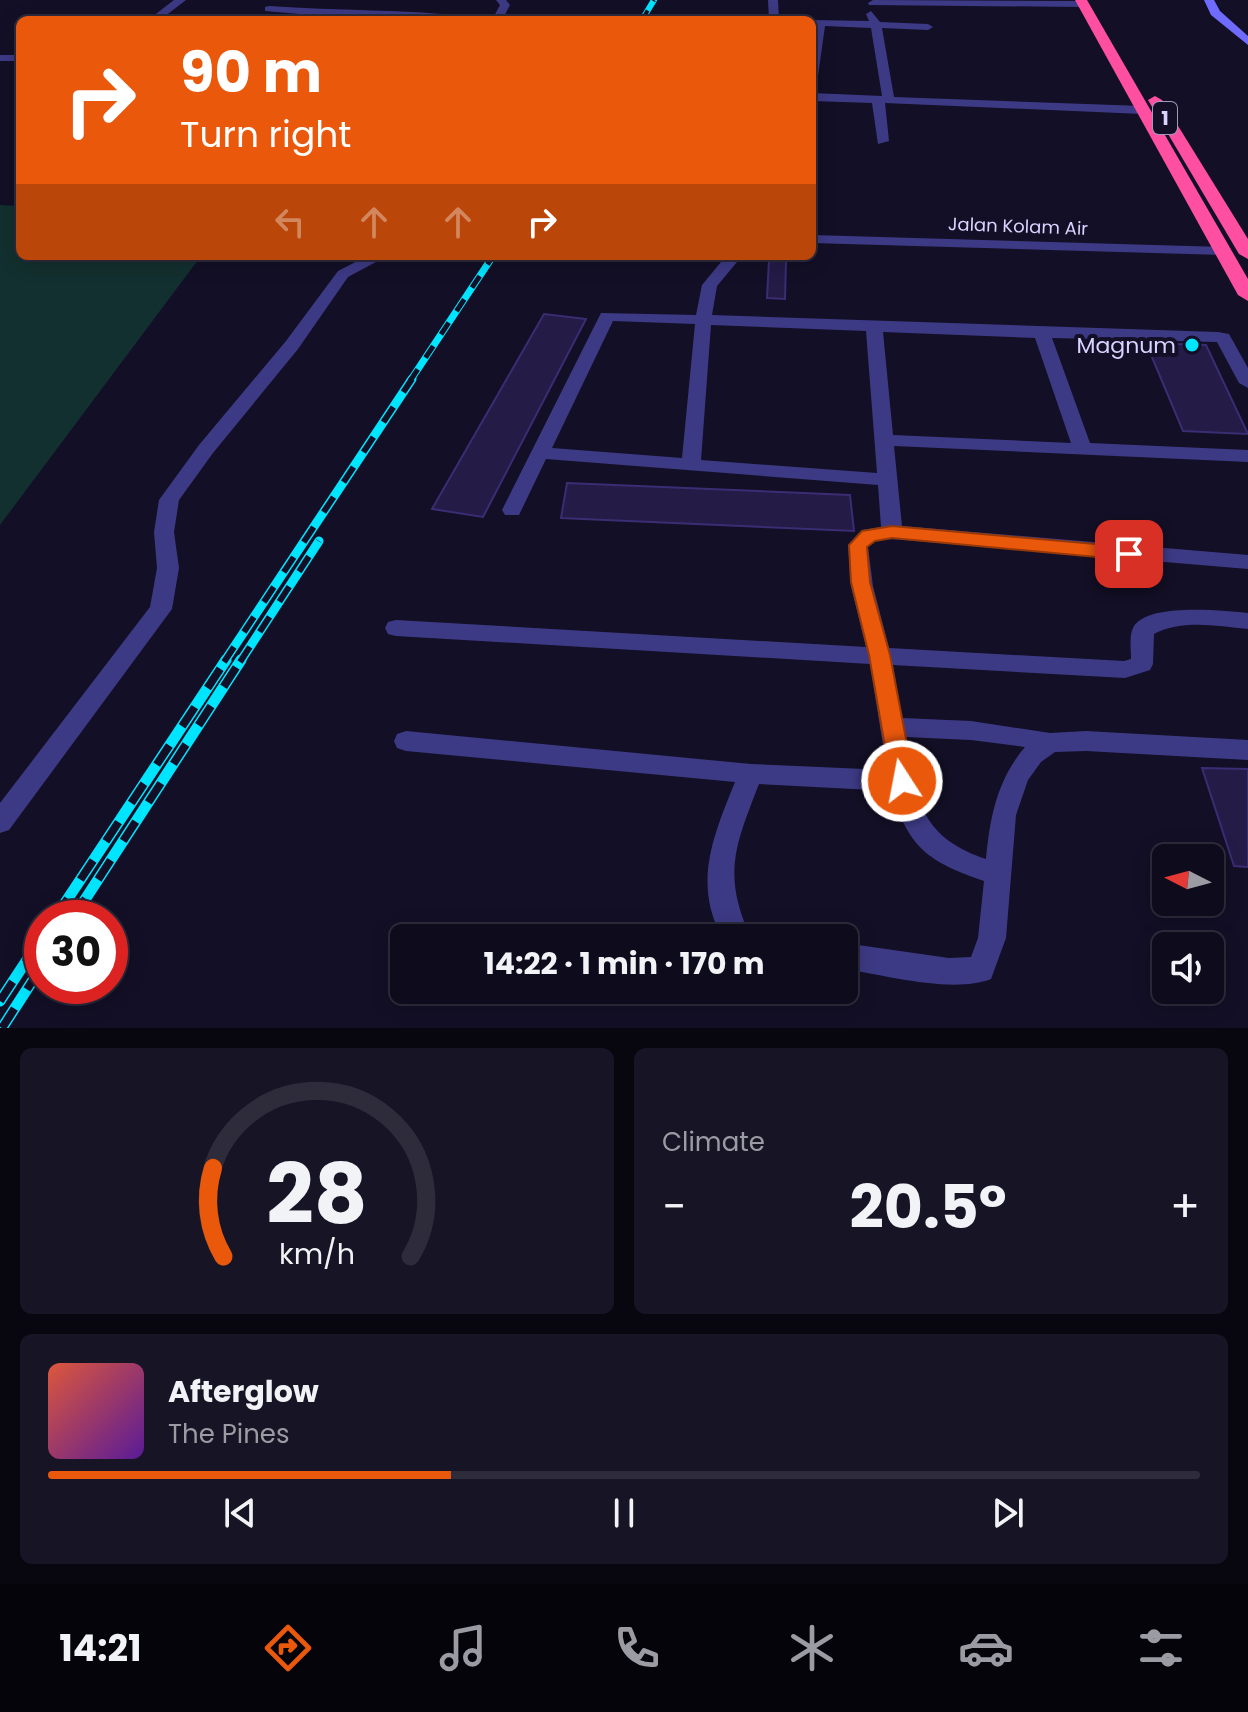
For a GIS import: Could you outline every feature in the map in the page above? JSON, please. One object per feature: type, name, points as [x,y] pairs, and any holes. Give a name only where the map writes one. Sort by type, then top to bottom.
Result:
[{"type":"highway","name":"1","points":[[1092,3],[1142,110],[1248,295]]},
{"type":"highway","name":"1","points":[[1133,58],[1248,254]]},
{"type":"highway","points":[[1142,110],[1150,105],[1153,96]]},
{"type":"highway","points":[[1223,251],[1235,233]]},
{"type":"main road","points":[[1209,0],[1215,13],[1248,42]]},
{"type":"street","points":[[159,16],[181,0]]},
{"type":"street","points":[[871,5],[1092,3]]},
{"type":"street","points":[[835,23],[864,17],[871,5]]},
{"type":"street","points":[[871,5],[884,100],[883,141]]},
{"type":"street","points":[[269,9],[331,16]]},
{"type":"street","points":[[358,16],[412,13],[438,16]]},
{"type":"street","points":[[816,23],[928,27]]},
{"type":"street","points":[[816,97],[1142,110]]},
{"type":"street","points":[[816,230],[947,236],[1041,247]]},
{"type":"street","name":"Jalan Kolam Air","points":[[816,239],[1223,251]]},
{"type":"street","points":[[0,822],[161,609],[168,568],[164,532],[169,500],[206,449],[292,345],[343,274],[371,260]]},
{"type":"street","points":[[691,465],[705,298],[710,285],[731,260]]},
{"type":"street","points":[[512,510],[607,316],[1218,337],[1223,338],[1248,383]]},
{"type":"street","points":[[874,326],[892,532]]},
{"type":"street","points":[[1042,333],[1082,447]]},
{"type":"street","points":[[884,440],[1248,456]]},
{"type":"street","points":[[540,453],[888,480]]},
{"type":"street","points":[[997,874],[954,859],[930,843],[913,819],[902,781],[880,655],[860,582],[858,545],[869,535],[892,532],[1248,562]]},
{"type":"street","points":[[396,628],[1125,670],[1142,664],[1143,630],[1152,624],[1175,618],[1248,621]]},
{"type":"street","points":[[892,728],[950,726],[1000,732],[1050,743],[1086,741],[1248,750]]},
{"type":"street","points":[[406,741],[751,774],[902,781]]},
{"type":"street","points":[[858,958],[949,971],[981,970],[992,938],[1003,815],[1017,776],[1032,755],[1050,743]]},
{"type":"street","points":[[727,924],[718,882],[728,834],[751,774]]},
{"type":"green space","points":[[0,205],[16,206],[16,260],[198,260],[0,525]]},
{"type":"building","points":[[769,260],[786,261],[785,299],[767,298]]},
{"type":"building","points":[[544,314],[586,319],[483,517],[432,509]]},
{"type":"building","points":[[1146,343],[1206,345],[1248,434],[1183,431]]},
{"type":"building","points":[[567,483],[850,495],[854,531],[561,518]]},
{"type":"building","points":[[1202,768],[1248,769],[1248,867],[1234,866]]},
{"type":"railway","points":[[644,16],[654,0]]},
{"type":"railway","points":[[410,381],[490,260]]},
{"type":"railway","points":[[224,662],[412,379]]},
{"type":"railway","points":[[240,662],[319,541]]},
{"type":"railway","points":[[67,900],[226,660]]},
{"type":"railway","points":[[85,900],[241,660]]},
{"type":"railway","points":[[0,1001],[24,964]]},
{"type":"railway","points":[[2,1028],[24,994]]},
{"type":"place","name":"Magnum","points":[[1192,345]]},
{"type":"route","points":[[902,781],[880,655],[860,582],[858,545],[869,535],[892,532],[1129,554]]}]
